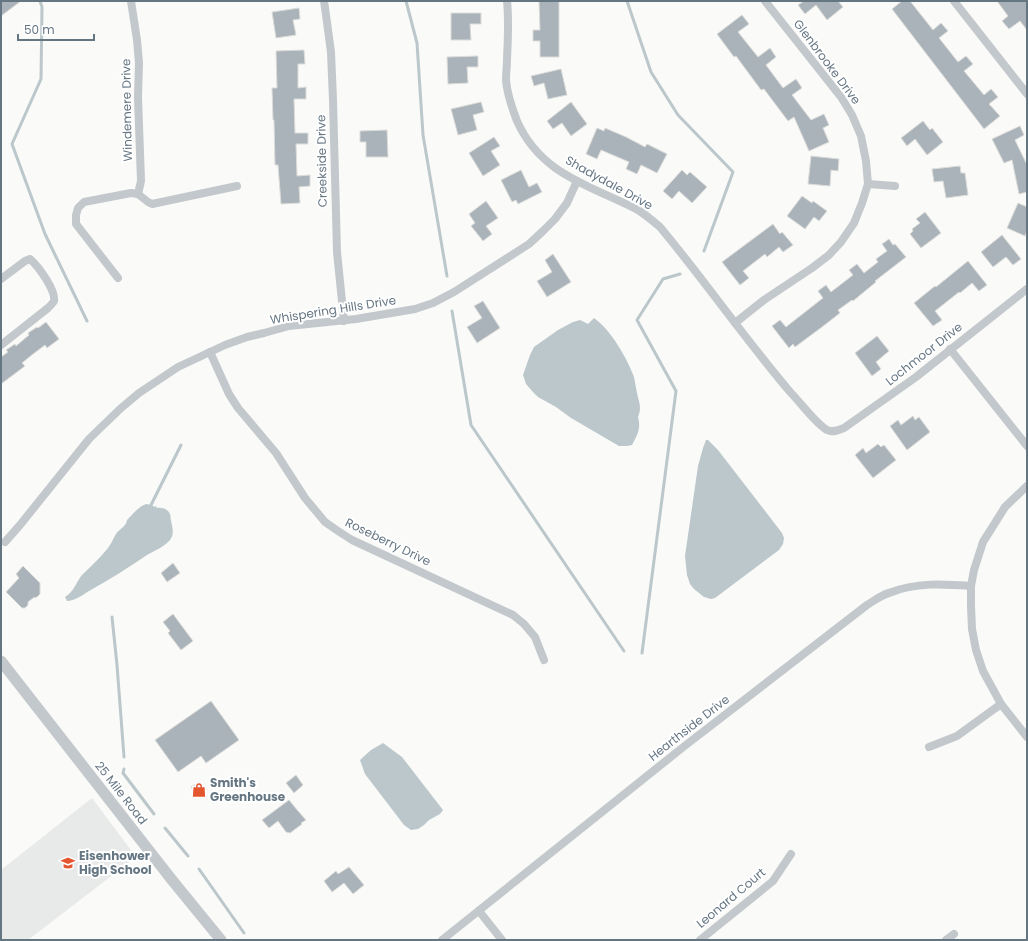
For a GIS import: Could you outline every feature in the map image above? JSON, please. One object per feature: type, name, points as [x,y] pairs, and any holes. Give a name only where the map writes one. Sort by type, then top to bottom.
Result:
[{"type":"street","name":"Windemere Drive","points":[[131,1],[139,63],[138,97],[140,181],[138,194]]},
{"type":"street","name":"Creekside Drive","points":[[324,1],[330,52],[333,100],[336,252],[344,321]]},
{"type":"street","name":"Shadydale Drive","points":[[507,1],[508,17],[506,80],[513,111],[521,129],[532,146],[544,159],[560,172],[640,211],[660,227],[773,372],[819,424],[830,432]]},
{"type":"street","name":"Glenbrooke Drive","points":[[736,323],[764,300],[812,268],[842,242],[854,223],[868,184],[866,161],[861,136],[852,115],[841,97],[765,1]]},
{"type":"street","points":[[954,1],[1027,94]]},
{"type":"street","name":"Whispering Hills Drive","points":[[1,550],[3,542],[20,525],[88,439],[139,393],[178,367],[236,340],[289,326],[344,321],[415,309],[433,303],[454,292],[529,244],[555,219],[567,203],[577,181]]},
{"type":"street","points":[[868,184],[895,186]]},
{"type":"street","points":[[118,278],[76,224],[78,208],[84,202],[131,193],[138,194],[152,204],[237,186]]},
{"type":"street","points":[[1,279],[30,259],[35,263],[54,295],[54,301],[48,308],[1,345]]},
{"type":"street","name":"Lochmoor Drive","points":[[830,432],[838,431],[844,428],[916,377],[1027,289]]},
{"type":"street","points":[[950,349],[1027,446]]},
{"type":"street","name":"Roseberry Drive","points":[[210,352],[229,394],[238,408],[276,453],[305,498],[325,522],[352,540],[513,614],[535,637],[544,660]]},
{"type":"street","points":[[1027,486],[1005,507],[983,542],[974,570],[972,586],[972,629],[976,650],[983,671],[1001,704],[1027,737]]},
{"type":"street","name":"Hearthside Drive","points":[[442,940],[688,744],[867,605],[888,593],[912,586],[932,584],[972,586]]},
{"type":"street","name":"25 Mile Road","points":[[1,661],[172,880],[221,940]]},
{"type":"street","points":[[929,747],[957,736],[1001,704]]},
{"type":"street","name":"Leonard Court","points":[[700,940],[773,881],[791,854]]},
{"type":"street","points":[[479,910],[502,940]]},
{"type":"street","points":[[946,940],[954,934]]},
{"type":"shaded area","points":[[594,318],[618,345],[634,377],[640,408],[638,417],[638,431],[632,445],[619,446],[538,397],[526,384],[523,375],[534,347],[558,330],[573,322],[580,320],[588,324]]},
{"type":"shaded area","points":[[706,440],[708,440],[718,450],[782,533],[784,538],[783,544],[779,550],[715,598],[711,599],[704,597],[690,584],[687,575],[685,556],[698,466]]},
{"type":"shaded area","points":[[146,504],[165,509],[169,512],[173,530],[170,540],[162,547],[104,583],[78,598],[67,601],[65,597],[72,591],[82,575],[108,548],[116,534],[127,520],[138,509]]},
{"type":"shaded area","points":[[383,743],[402,757],[443,810],[440,814],[429,820],[418,829],[411,830],[404,825],[365,774],[360,760],[371,750]]},
{"type":"shaded area","name":"Eisenhower High School","points":[[92,798],[136,857],[28,940],[1,940],[1,870]]},
{"type":"building","points":[[1,1],[21,1],[1,16]]},
{"type":"building","points":[[539,1],[559,1],[559,57],[540,57],[540,41],[533,41],[533,30],[540,30]]},
{"type":"building","points":[[804,1],[838,1],[843,7],[827,20],[816,5],[805,14],[798,5]]},
{"type":"building","points":[[902,1],[910,1],[933,30],[941,23],[948,31],[939,38],[958,62],[966,56],[973,64],[964,71],[984,95],[991,89],[998,97],[989,104],[1000,116],[984,129],[892,9]]},
{"type":"building","points":[[997,1],[1027,1],[1027,30],[1020,21],[1009,29],[1002,21],[1008,16]]},
{"type":"building","points":[[299,8],[300,19],[293,20],[296,35],[276,38],[272,12]]},
{"type":"building","points":[[451,13],[481,13],[481,24],[470,24],[471,40],[451,40]]},
{"type":"building","points":[[742,15],[749,24],[738,32],[758,57],[770,48],[776,57],[766,65],[783,88],[796,79],[802,88],[792,95],[811,120],[824,114],[829,125],[823,128],[829,142],[809,151],[794,117],[788,121],[764,89],[761,90],[736,56],[734,57],[717,34]]},
{"type":"building","points":[[304,50],[305,64],[298,64],[298,88],[306,87],[306,99],[294,99],[295,133],[308,133],[308,144],[296,144],[297,176],[310,175],[310,186],[299,187],[300,203],[281,204],[278,165],[275,165],[273,120],[272,88],[277,88],[276,51]]},
{"type":"building","points":[[478,56],[478,67],[467,67],[468,83],[448,84],[447,57]]},
{"type":"building","points":[[561,69],[567,95],[548,99],[544,83],[534,86],[531,76]]},
{"type":"building","points":[[481,102],[484,112],[473,115],[477,130],[458,135],[451,109]]},
{"type":"building","points":[[571,102],[587,124],[571,136],[562,123],[553,129],[547,121]]},
{"type":"building","points":[[923,121],[930,130],[932,128],[943,142],[927,155],[915,139],[907,146],[901,138]]},
{"type":"building","points":[[1020,126],[1024,135],[1015,140],[1027,165],[1027,192],[1019,194],[1012,160],[1004,163],[992,139]]},
{"type":"building","points":[[597,128],[604,131],[605,128],[645,147],[647,144],[667,154],[657,173],[641,165],[637,174],[626,169],[629,162],[601,150],[597,159],[586,154]]},
{"type":"building","points":[[387,130],[388,157],[366,157],[366,142],[360,142],[360,131]]},
{"type":"building","points":[[494,137],[500,146],[491,151],[500,165],[483,176],[469,153]]},
{"type":"building","points":[[811,156],[839,159],[838,171],[831,170],[830,186],[808,184]]},
{"type":"building","points":[[960,166],[961,173],[965,173],[968,195],[946,198],[943,181],[934,182],[932,169]]},
{"type":"building","points":[[521,170],[529,187],[537,183],[542,192],[518,204],[516,200],[512,202],[501,180]]},
{"type":"building","points":[[682,170],[687,175],[690,172],[707,187],[692,203],[679,191],[672,199],[663,191]]},
{"type":"building","points":[[802,196],[812,203],[813,201],[827,211],[819,221],[814,217],[805,229],[787,216]]},
{"type":"building","points":[[486,201],[498,218],[486,226],[492,234],[483,241],[471,226],[475,223],[469,214]]},
{"type":"building","points":[[1018,203],[1027,207],[1027,231],[1025,236],[1007,228]]},
{"type":"building","points":[[925,212],[941,233],[921,248],[910,234],[913,231],[912,229],[920,223],[916,219]]},
{"type":"building","points":[[773,224],[780,234],[782,232],[793,245],[783,252],[779,247],[767,257],[765,254],[743,271],[749,278],[740,285],[722,262]]},
{"type":"building","points":[[1002,235],[1021,259],[1013,265],[1006,257],[993,267],[981,252]]},
{"type":"building","points":[[889,239],[893,245],[895,244],[906,257],[875,281],[876,282],[853,301],[852,300],[838,310],[840,313],[822,327],[795,347],[793,344],[789,348],[772,326],[780,320],[786,327],[823,298],[818,291],[826,285],[831,292],[853,275],[849,270],[857,264],[864,273],[878,262],[876,259],[887,251],[882,244]]},
{"type":"building","points":[[553,254],[571,282],[547,297],[537,281],[552,272],[545,260]]},
{"type":"building","points":[[968,261],[987,285],[979,291],[972,283],[960,293],[959,292],[935,311],[942,320],[933,326],[914,303]]},
{"type":"building","points":[[483,301],[500,328],[477,343],[467,327],[482,318],[474,306]]},
{"type":"building","points":[[46,322],[59,339],[47,348],[45,345],[33,354],[22,363],[25,366],[1,384],[1,357],[8,352],[6,350],[15,344],[16,346],[29,335],[28,333]]},
{"type":"building","points":[[877,336],[889,351],[876,362],[881,369],[872,376],[855,353]]},
{"type":"building","points":[[913,416],[915,420],[919,417],[930,432],[907,450],[890,426],[898,420],[901,425]]},
{"type":"building","points":[[878,444],[881,447],[884,445],[896,460],[873,478],[855,455],[863,448],[866,453]]},
{"type":"building","points":[[173,563],[180,573],[167,582],[161,573]]},
{"type":"building","points":[[23,566],[40,583],[40,594],[28,602],[28,605],[25,608],[22,608],[6,592],[19,578],[16,574]]},
{"type":"building","points":[[173,614],[193,641],[181,650],[168,633],[170,631],[163,622]]},
{"type":"building","points":[[211,701],[239,740],[206,763],[201,756],[178,772],[155,740]]},
{"type":"building","points":[[296,775],[303,785],[294,793],[286,783]]},
{"type":"building","points":[[198,783],[206,794],[200,798],[191,787]]},
{"type":"building","points":[[289,800],[306,820],[290,833],[286,832],[278,821],[269,828],[262,820]]},
{"type":"building","points":[[349,867],[364,885],[353,894],[344,883],[332,892],[324,881],[336,871],[338,874]]},
{"type":"waterway","points":[[40,1],[42,7],[41,79],[12,144],[45,234],[87,321]]},
{"type":"waterway","points":[[406,1],[417,43],[423,135],[447,276]]},
{"type":"waterway","points":[[627,1],[651,72],[678,115],[733,172],[704,251]]},
{"type":"waterway","points":[[642,653],[676,391],[637,320],[663,279],[680,274]]},
{"type":"waterway","points":[[452,311],[471,425],[624,651]]},
{"type":"waterway","points":[[151,508],[151,505],[181,445]]},
{"type":"waterway","points":[[112,617],[124,757]]},
{"type":"waterway","points":[[124,769],[123,773],[154,814]]},
{"type":"waterway","points":[[165,828],[188,856]]},
{"type":"waterway","points":[[199,869],[244,933]]},
{"type":"place","name":"Smith's Greenhouse","points":[[199,790]]},
{"type":"place","name":"Eisenhower High School","points":[[68,863]]}]
